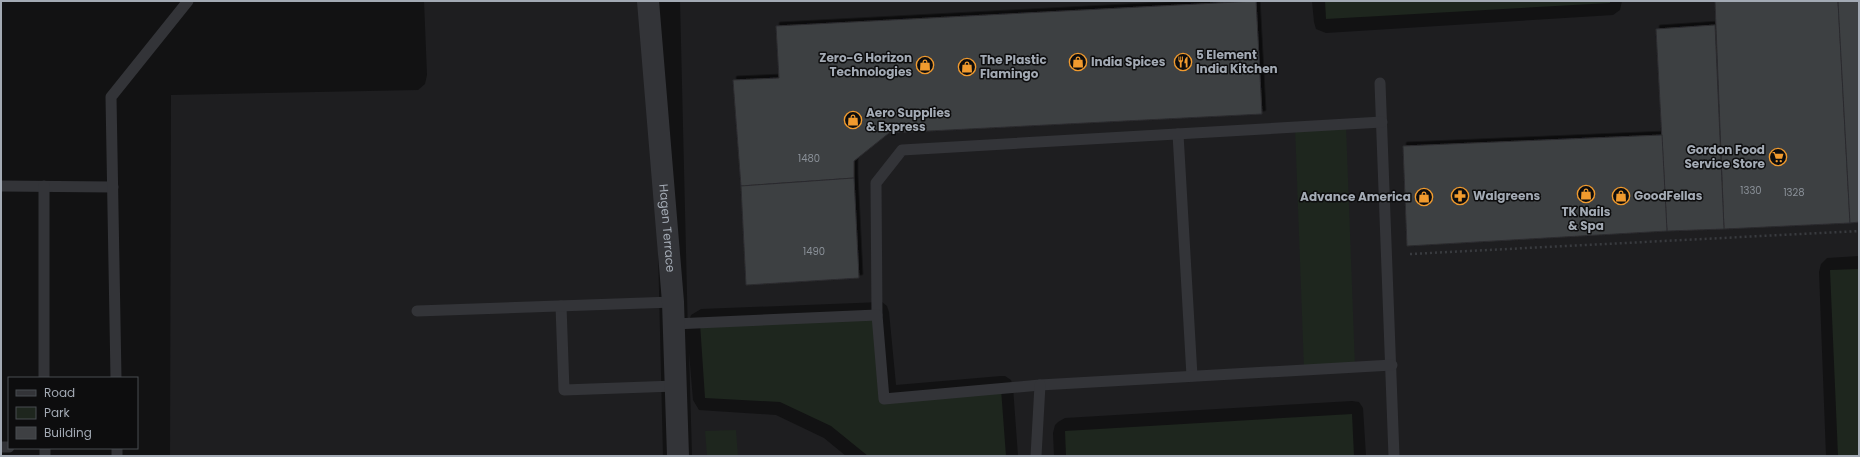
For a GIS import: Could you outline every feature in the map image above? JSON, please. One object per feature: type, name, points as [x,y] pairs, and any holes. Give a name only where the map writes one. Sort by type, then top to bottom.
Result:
[{"type":"street","name":"Hagen Terrace","points":[[648,1],[673,302],[678,456]]},
{"type":"lane","points":[[116,377],[111,97],[188,1]]},
{"type":"lane","points":[[1380,83],[1392,365],[1394,456]]},
{"type":"lane","points":[[1382,122],[902,150],[876,183],[877,315],[884,399],[1040,385],[1392,365]]},
{"type":"lane","points":[[1178,134],[1192,376]]},
{"type":"lane","points":[[1,186],[113,187]]},
{"type":"lane","points":[[44,186],[44,377]]},
{"type":"lane","points":[[417,311],[673,302]]},
{"type":"lane","points":[[561,306],[564,390],[675,386]]},
{"type":"lane","points":[[674,324],[877,315]]},
{"type":"lane","points":[[1036,456],[1040,385]]},
{"type":"path","points":[[1410,254],[1859,231]]},
{"type":"shaded area","points":[[424,1],[652,1],[663,456],[170,456],[171,95],[418,90],[425,84],[427,75]]},
{"type":"shaded area","points":[[680,1],[1312,1],[1316,29],[1326,33],[1613,15],[1620,10],[1622,1],[1859,1],[1859,256],[1827,258],[1821,264],[1819,272],[1826,456],[1366,456],[1363,408],[1359,402],[1352,401],[1065,418],[1055,425],[1053,433],[1054,456],[1018,456],[1013,387],[1011,380],[1005,376],[1001,376],[896,385],[889,312],[887,306],[882,302],[701,309],[691,315],[688,324],[688,336]]},
{"type":"shaded area","points":[[689,352],[693,400],[699,410],[776,415],[824,438],[846,456],[692,456]]},
{"type":"green space","points":[[1325,1],[1610,1],[1610,3],[1326,19]]},
{"type":"green space","points":[[1346,125],[1355,366],[1304,370],[1295,127]]},
{"type":"green space","points":[[1859,269],[1859,456],[1838,456],[1830,270]]},
{"type":"green space","points":[[877,315],[884,399],[1001,389],[1006,456],[868,456],[831,426],[780,402],[705,398],[700,323]]},
{"type":"green space","points":[[1352,414],[1354,456],[1066,456],[1065,431]]},
{"type":"green space","points":[[736,430],[738,456],[707,456],[705,431]]},
{"type":"building","points":[[1256,1],[1262,114],[889,133],[854,161],[854,178],[741,186],[733,80],[779,78],[776,26]]},
{"type":"building","points":[[1715,1],[1838,1],[1850,223],[1724,229]]},
{"type":"building","points":[[1838,1],[1859,1],[1859,222],[1850,223]]},
{"type":"building","points":[[1715,25],[1724,229],[1667,231],[1656,29]]},
{"type":"building","points":[[1662,135],[1667,231],[1407,246],[1403,146]]},
{"type":"building","points":[[854,178],[859,278],[746,285],[741,186]]},
{"type":"place","name":"India Spices","points":[[1078,62]]},
{"type":"place","name":"5 Element India Kitchen","points":[[1183,62]]},
{"type":"place","name":"Zero-G Horizon Technologies","points":[[925,65]]},
{"type":"place","name":"The Plastic Flamingo","points":[[967,67]]},
{"type":"place","name":"Aero Supplies & Express","points":[[853,120]]},
{"type":"place","name":"Gordon Food Service Store","points":[[1778,157]]},
{"type":"place","name":"TK Nails & Spa","points":[[1586,194]]},
{"type":"place","name":"Walgreens","points":[[1460,196]]},
{"type":"place","name":"GoodFellas","points":[[1621,196]]},
{"type":"place","name":"Advance America","points":[[1424,197]]}]
